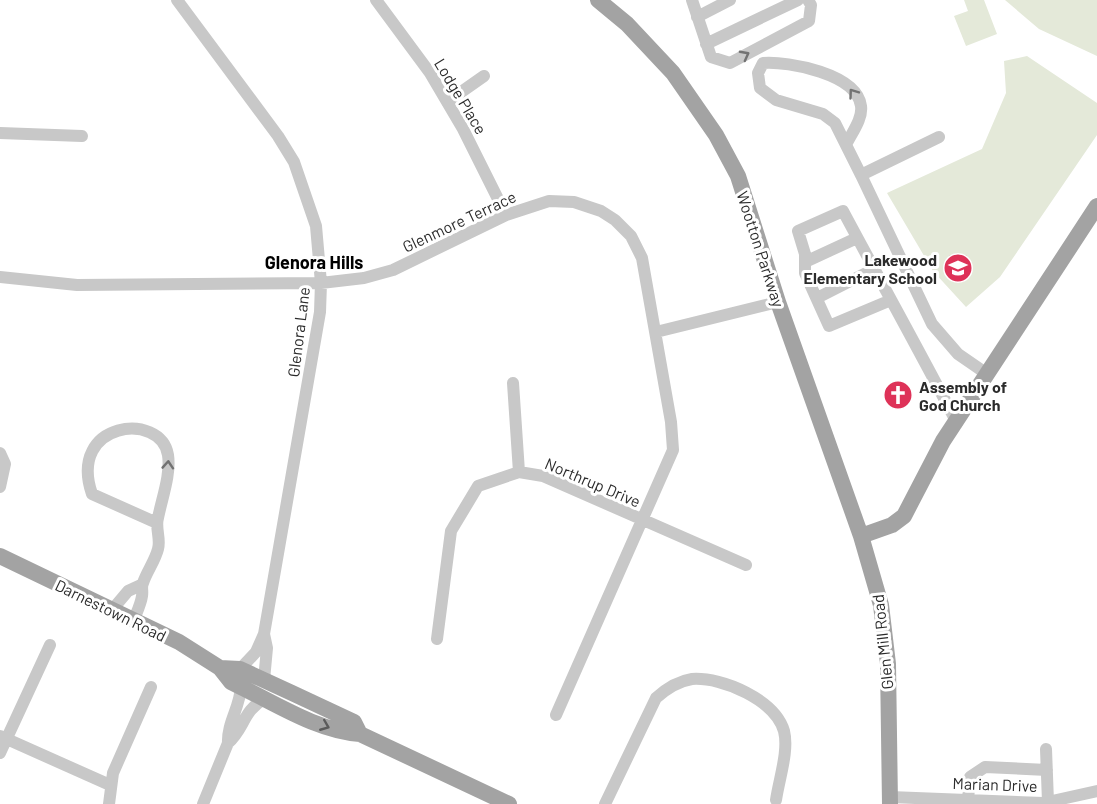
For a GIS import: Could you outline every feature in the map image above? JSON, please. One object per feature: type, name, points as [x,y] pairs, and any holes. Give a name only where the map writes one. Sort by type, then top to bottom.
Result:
[{"type":"main road","name":"Wootton Parkway","points":[[598,0],[627,24],[673,73],[716,135],[738,176],[778,302],[861,536]]},
{"type":"main road","points":[[861,536],[899,521],[943,441],[957,423],[1097,206]]},
{"type":"main road","name":"Glen Mill Road","points":[[861,536],[881,605],[888,664],[890,800]]},
{"type":"main road","name":"Darnestown Road","points":[[0,556],[178,642],[220,668],[231,681],[241,687],[341,733],[360,734],[509,804]]},
{"type":"main road","name":"Darnestown Road","points":[[220,668],[240,669],[354,722],[360,734]]},
{"type":"main road","points":[[264,680],[302,716]]},
{"type":"street","name":"Glenora Lane","points":[[177,0],[278,136],[294,162],[316,226],[321,283],[315,346],[264,634],[256,652],[240,669]]},
{"type":"street","name":"Lodge Place","points":[[376,0],[430,73],[506,215]]},
{"type":"street","points":[[692,0],[711,57],[730,63],[809,21],[811,5],[808,0]]},
{"type":"street","points":[[697,17],[730,0]]},
{"type":"street","points":[[706,44],[798,0]]},
{"type":"street","points":[[846,145],[861,112],[861,105],[852,88],[838,78],[811,70],[781,62],[763,63],[758,74],[760,88],[776,99],[823,114],[835,123],[932,324],[958,354],[987,374]]},
{"type":"street","points":[[447,102],[484,76]]},
{"type":"street","points":[[0,133],[82,136]]},
{"type":"street","points":[[861,175],[939,137]]},
{"type":"street","name":"Glenmore Terrace","points":[[0,277],[77,285],[321,283],[364,279],[393,270],[506,215],[549,201],[576,202],[615,220],[631,236],[642,258],[671,422],[673,450],[556,715]]},
{"type":"street","points":[[891,300],[829,326],[805,273],[805,262],[798,231],[843,212],[891,300],[957,423]]},
{"type":"street","points":[[805,262],[857,238]]},
{"type":"street","points":[[817,298],[874,269]]},
{"type":"street","points":[[656,332],[778,302]]},
{"type":"street","points":[[513,382],[519,472]]},
{"type":"street","points":[[133,622],[142,595],[141,585],[158,553],[157,522],[168,469],[168,453],[162,441],[150,432],[124,428],[107,434],[95,445],[88,462],[87,480],[92,494],[157,522]]},
{"type":"street","points":[[0,453],[5,464],[0,487]]},
{"type":"street","name":"Northrup Drive","points":[[436,639],[451,531],[478,486],[519,472],[543,476],[746,564]]},
{"type":"street","points":[[112,610],[128,591],[141,585]]},
{"type":"street","name":"Glenora Lane","points":[[264,634],[267,648],[264,680]]},
{"type":"street","points":[[0,753],[3,738],[50,645]]},
{"type":"street","points":[[604,804],[656,698],[669,687],[691,679],[712,681],[759,699],[776,713],[785,741],[776,800]]},
{"type":"street","points":[[109,804],[110,785],[151,687]]},
{"type":"street","points":[[203,804],[228,742],[228,732],[240,701],[241,687]]},
{"type":"street","points":[[228,742],[236,736],[252,706],[264,698]]},
{"type":"street","points":[[3,738],[110,785]]},
{"type":"street","points":[[1046,749],[1048,802]]},
{"type":"street","points":[[968,800],[970,777],[985,767],[1047,771]]},
{"type":"street","name":"Marian Drive","points":[[890,800],[1048,802],[1097,791]]},
{"type":"green space","points":[[964,0],[984,0],[997,34],[966,46],[954,16],[968,11]]},
{"type":"green space","points":[[1005,0],[1097,0],[1097,56],[1039,29]]},
{"type":"green space","points":[[1027,56],[1097,103],[1097,135],[1000,277],[966,307],[933,271],[887,193],[982,149],[1006,93],[1004,61]]},
{"type":"place","name":"Lakewood Elementary School","points":[[958,268]]},
{"type":"place","name":"Assembly of God Church","points":[[898,395]]},
{"type":"district","name":"Glenora Hills","points":[[314,262]]}]
